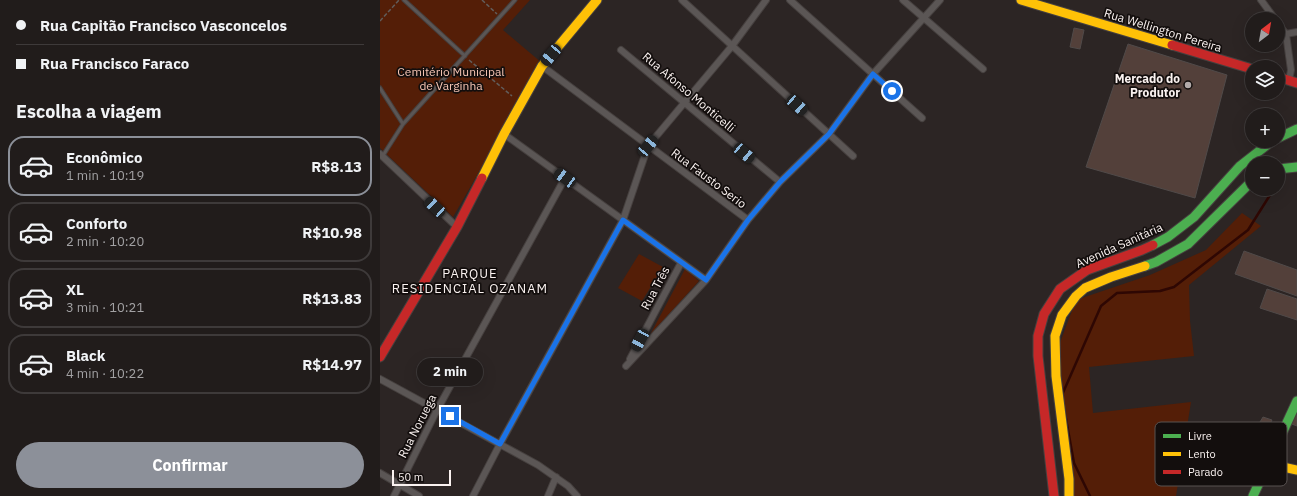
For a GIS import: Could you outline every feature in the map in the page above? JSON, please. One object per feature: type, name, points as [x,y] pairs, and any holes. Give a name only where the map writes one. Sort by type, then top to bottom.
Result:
[{"type":"street","points":[[380,357],[456,227],[504,134],[542,66],[597,0]]},
{"type":"street","points":[[682,0],[853,156]]},
{"type":"street","points":[[473,496],[623,220],[648,146],[732,46],[766,0]]},
{"type":"street","points":[[790,0],[922,118]]},
{"type":"street","points":[[903,0],[983,70]]},
{"type":"street","points":[[504,134],[706,280],[748,220],[780,182],[829,134],[873,74],[940,0]]},
{"type":"street","name":"Rua Wellington Pereira","points":[[1023,0],[1245,67]]},
{"type":"street","points":[[1261,0],[1270,12]]},
{"type":"street","points":[[1293,81],[1286,34],[1297,32]]},
{"type":"street","name":"Rua Afonso Monticelli","points":[[622,50],[780,182]]},
{"type":"street","name":"Rua Fausto Serio","points":[[542,66],[748,220]]},
{"type":"street","points":[[1285,135],[1297,129]]},
{"type":"street","name":"Avenida Sanitária","points":[[1054,496],[1038,356],[1038,336],[1044,314],[1060,289],[1087,270],[1142,250],[1168,237],[1194,217],[1240,166],[1263,148]]},
{"type":"street","points":[[381,157],[456,227]]},
{"type":"street","points":[[1285,168],[1297,167]]},
{"type":"street","name":"Rua Noruega","points":[[394,496],[437,410],[565,178]]},
{"type":"street","points":[[1069,496],[1069,479],[1056,376],[1055,336],[1062,315],[1076,296],[1085,288],[1111,277],[1156,262],[1188,244],[1245,188]]},
{"type":"street","name":"Rua Três","points":[[682,263],[626,366],[706,280]]},
{"type":"street","points":[[380,378],[538,465],[556,476],[578,496]]},
{"type":"street","points":[[1287,424],[1297,401]]},
{"type":"street","points":[[1287,468],[1297,470]]},
{"type":"street","points":[[380,473],[419,496]]},
{"type":"street","points":[[548,496],[556,476]]},
{"type":"street","points":[[1253,496],[1258,486]]},
{"type":"lane","points":[[404,0],[465,56]]},
{"type":"lane","points":[[381,157],[403,124],[515,0]]},
{"type":"lane","points":[[380,88],[403,124]]},
{"type":"path","points":[[380,21],[400,0]]},
{"type":"path","points":[[482,0],[500,16]]},
{"type":"path","points":[[465,56],[512,96]]},
{"type":"green space","name":"Cemitério Municipal de Varginha","points":[[380,0],[530,0],[503,30],[542,63],[453,217],[380,148]]},
{"type":"green space","points":[[1242,213],[1261,226],[1189,285],[1190,321],[1194,356],[1089,367],[1093,413],[1191,402],[1188,422],[1155,422],[1155,486],[1178,486],[1176,496],[1068,496],[1053,361],[1076,300],[1150,275],[1206,250]]},
{"type":"green space","points":[[639,254],[663,267],[642,301],[618,288]]},
{"type":"green space","points":[[685,269],[699,281],[650,335]]},
{"type":"building","points":[[1074,28],[1084,30],[1080,49],[1070,47]]},
{"type":"building","points":[[1128,44],[1227,75],[1195,198],[1086,167]]},
{"type":"building","points":[[1244,251],[1297,270],[1297,296],[1235,274]]},
{"type":"building","points":[[1267,289],[1297,299],[1297,320],[1260,308]]},
{"type":"building","points":[[1293,413],[1297,414],[1297,426],[1289,423]]},
{"type":"building","points":[[1263,417],[1272,420],[1271,422],[1260,422]]},
{"type":"waterway","points":[[1062,395],[1101,306],[1117,293],[1160,291],[1174,287],[1248,230],[1269,196]]},
{"type":"waterway","points":[[1064,408],[1074,463],[1090,496]]},
{"type":"traffic: fast","points":[[1285,135],[1297,129]]},
{"type":"traffic: fast","points":[[1153,245],[1168,237],[1194,217],[1240,166],[1263,148]]},
{"type":"traffic: fast","points":[[1285,168],[1297,167]]},
{"type":"traffic: fast","points":[[1145,266],[1156,262],[1188,244],[1245,188]]},
{"type":"traffic: fast","points":[[1287,423],[1297,401]]},
{"type":"traffic: fast","points":[[1253,496],[1258,486]]},
{"type":"traffic: slow","points":[[482,178],[504,134],[542,66],[597,0]]},
{"type":"traffic: slow","points":[[1021,0],[1172,45]]},
{"type":"traffic: slow","points":[[1069,496],[1069,479],[1056,376],[1055,336],[1062,315],[1076,296],[1085,288],[1111,277],[1145,266]]},
{"type":"traffic: slow","points":[[1287,468],[1297,470]]},
{"type":"traffic: jam","points":[[1172,45],[1245,67]]},
{"type":"traffic: jam","points":[[1285,79],[1297,83]]},
{"type":"traffic: jam","points":[[380,357],[457,227],[482,178]]},
{"type":"traffic: jam","points":[[1054,496],[1038,356],[1038,336],[1044,314],[1060,289],[1087,270],[1153,245]]},
{"type":"place","name":"Mercado do Produtor","points":[[1188,85]]},
{"type":"district","name":"PARQUE RESIDENCIAL OZANAM","points":[[470,280]]},
{"type":"route","points":[[450,416],[500,444],[623,220],[706,280],[748,220],[780,182],[829,134],[873,74],[892,91]]}]
